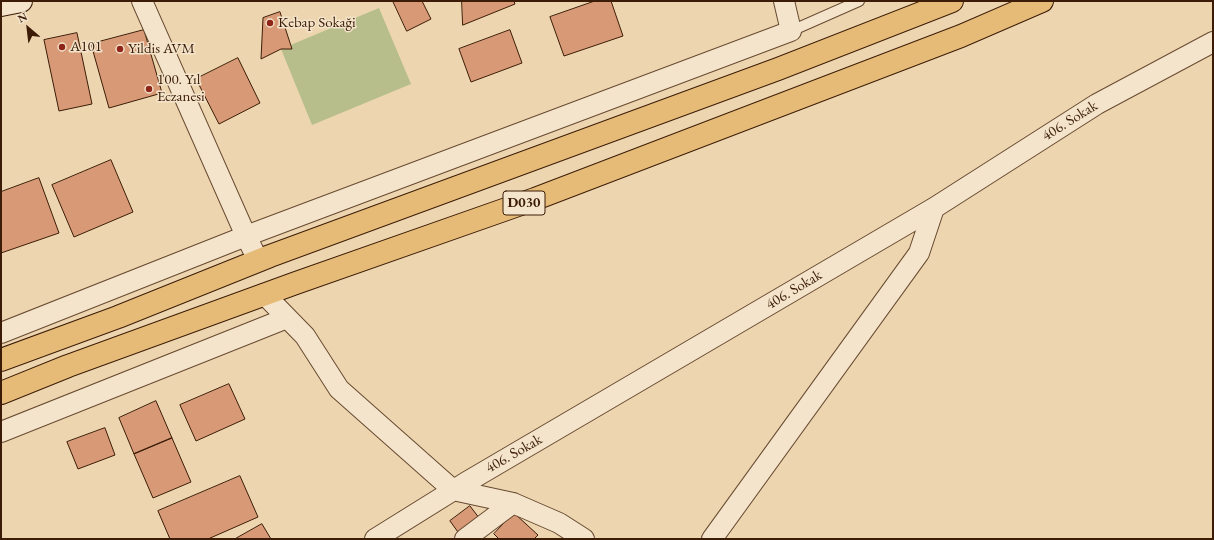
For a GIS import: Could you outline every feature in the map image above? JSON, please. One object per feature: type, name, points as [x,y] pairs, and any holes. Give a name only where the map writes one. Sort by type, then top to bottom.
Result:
[{"type":"highway","name":"D030","points":[[1,360],[118,317],[258,260],[778,69],[952,1]]},
{"type":"highway","name":"D030","points":[[1,393],[68,366],[264,294],[535,199],[961,36],[1042,1]]},
{"type":"main road","points":[[1,5],[21,1]]},
{"type":"street","points":[[142,1],[258,260]]},
{"type":"street","points":[[1,333],[246,236],[791,32],[784,1]]},
{"type":"street","name":"406. Sokak","points":[[375,539],[453,490],[934,208],[1097,104],[1213,42]]},
{"type":"street","points":[[712,539],[919,253],[934,208]]},
{"type":"street","points":[[264,294],[305,336],[339,389],[453,490],[513,503],[559,523],[584,539]]},
{"type":"street","points":[[1,432],[287,318]]},
{"type":"street","points":[[465,539],[513,503]]},
{"type":"lane","points":[[791,32],[859,1]]},
{"type":"green space","points":[[379,8],[411,84],[312,125],[281,49]]},
{"type":"building","points":[[393,1],[422,1],[431,19],[407,31]]},
{"type":"building","points":[[462,1],[514,1],[515,4],[463,25]]},
{"type":"building","points":[[595,1],[611,1],[623,36],[564,56],[550,17]]},
{"type":"building","points":[[280,12],[292,49],[281,49],[261,59],[263,18]]},
{"type":"building","points":[[144,30],[162,93],[109,108],[91,44]]},
{"type":"building","points":[[510,30],[522,63],[471,82],[459,49]]},
{"type":"building","points":[[77,33],[92,104],[59,111],[44,40]]},
{"type":"building","points":[[238,58],[260,103],[219,124],[196,79]]},
{"type":"building","points":[[111,160],[133,212],[74,237],[52,185]]},
{"type":"building","points":[[39,178],[59,233],[1,253],[1,192]]},
{"type":"building","points":[[229,384],[245,419],[196,441],[180,405]]},
{"type":"building","points":[[156,401],[172,438],[134,454],[119,418]]},
{"type":"building","points":[[105,428],[115,455],[78,469],[67,442]]},
{"type":"building","points":[[172,438],[191,482],[153,498],[134,454]]},
{"type":"building","points":[[240,476],[258,517],[208,539],[170,539],[158,511]]},
{"type":"building","points":[[470,506],[483,523],[463,539],[450,521]]},
{"type":"building","points":[[514,513],[538,535],[534,539],[499,539],[494,534]]},
{"type":"building","points":[[262,524],[271,539],[235,539]]},
{"type":"place","name":"Kebap Sokaği","points":[[270,23]]},
{"type":"place","name":"A101","points":[[62,47]]},
{"type":"place","name":"Yildis AVM","points":[[120,49]]},
{"type":"place","name":"100. Yıl Eczanesi","points":[[149,89]]}]
